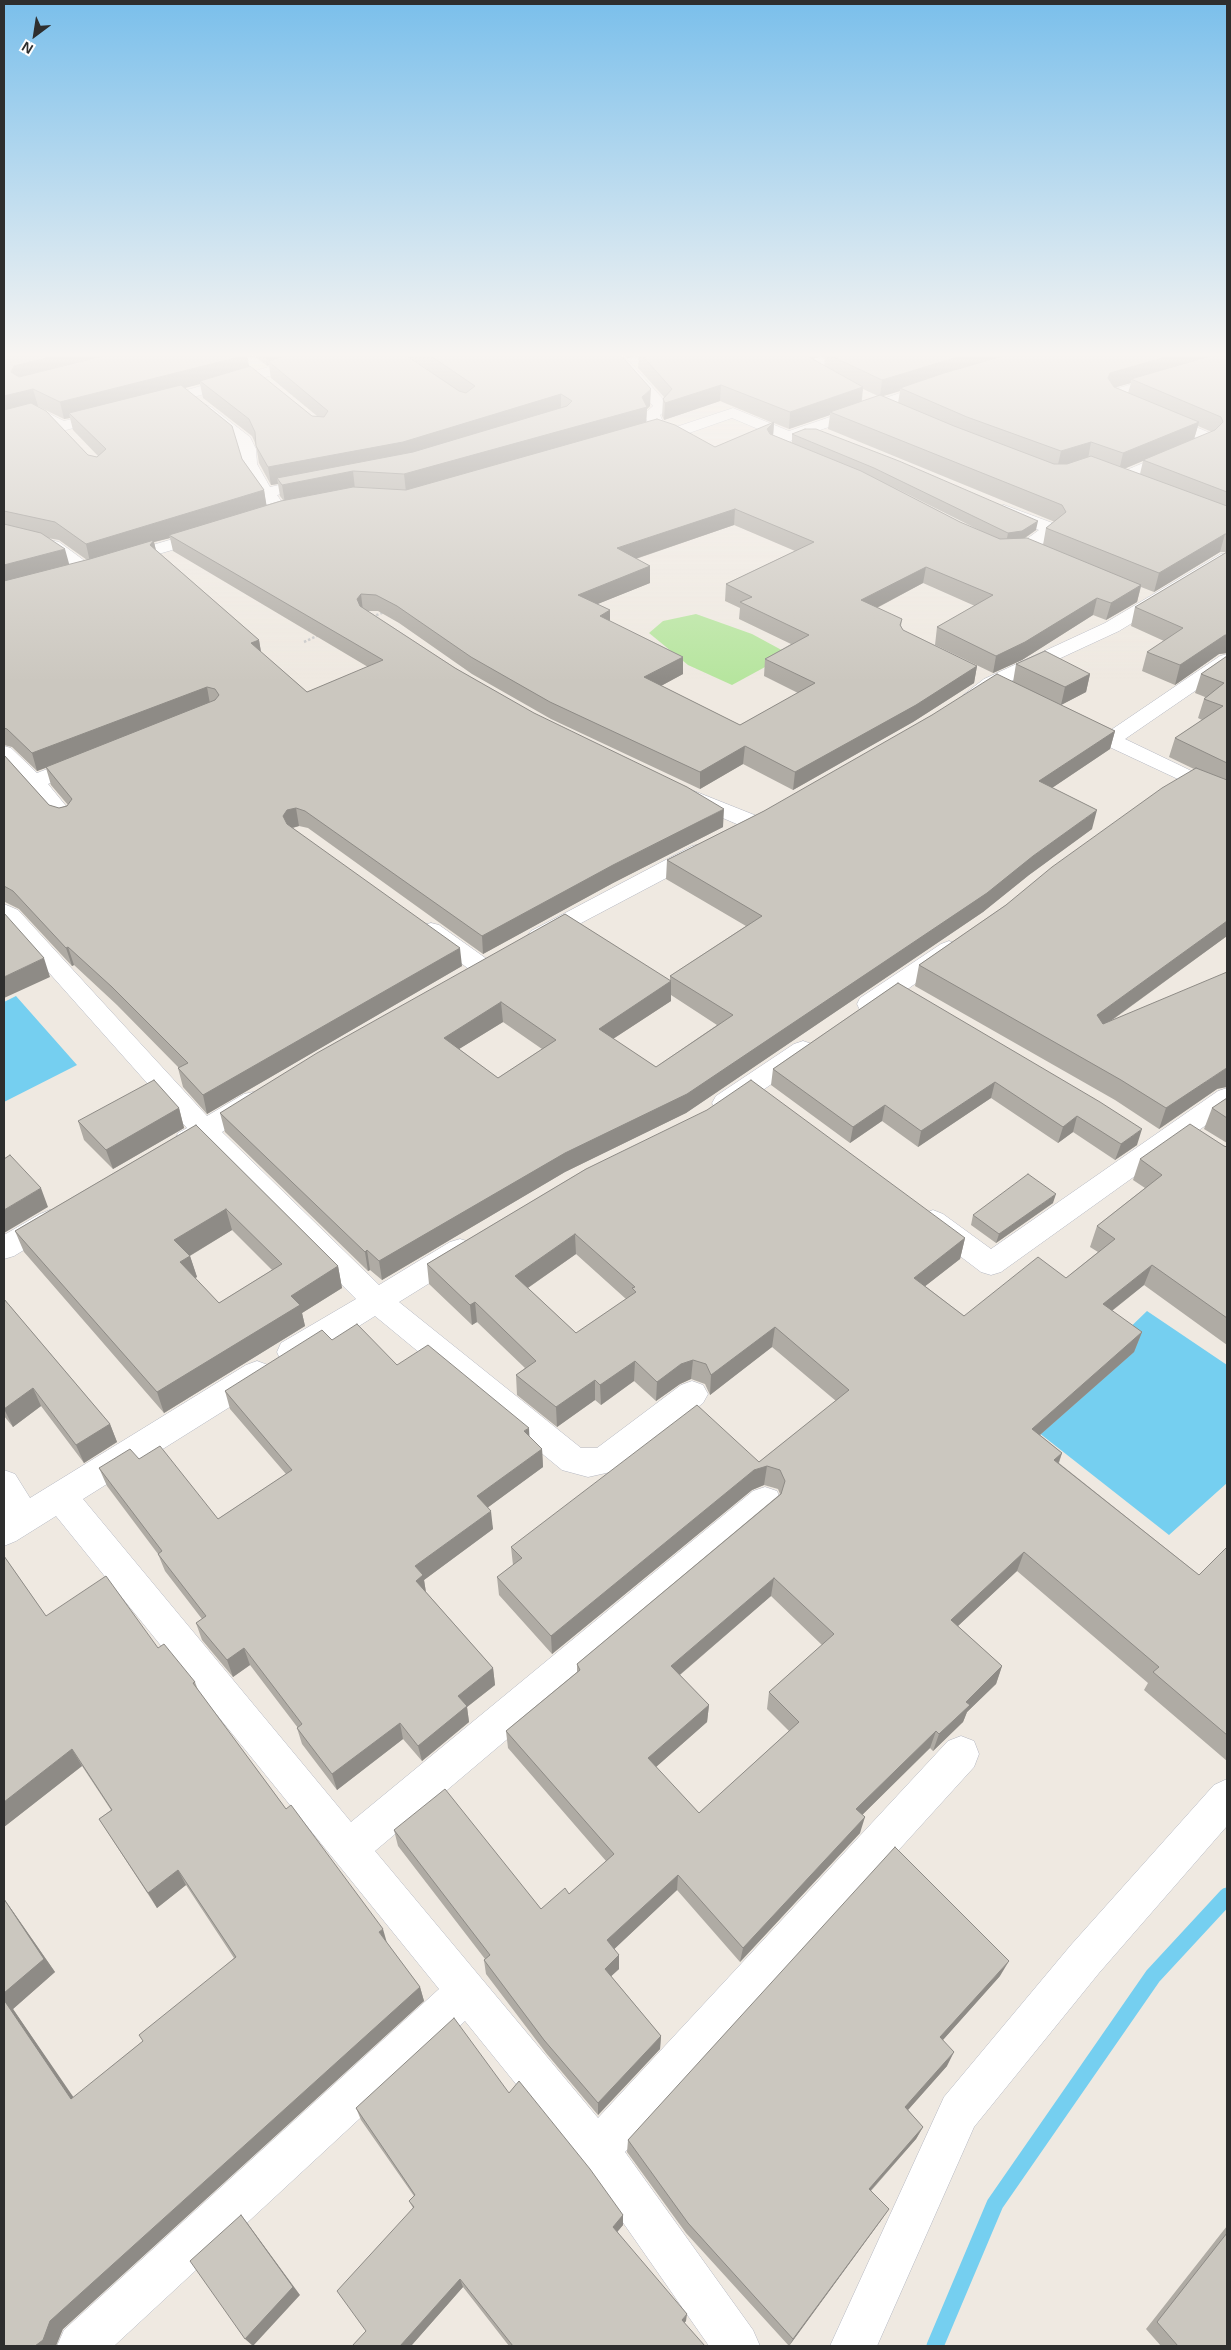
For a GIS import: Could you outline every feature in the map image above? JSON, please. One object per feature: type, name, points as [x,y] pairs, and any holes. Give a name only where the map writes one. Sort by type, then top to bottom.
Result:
[{"type":"street","points":[[249,462],[254,476],[268,492],[280,511]]},
{"type":"street","points":[[1121,478],[1160,462]]},
{"type":"street","points":[[1104,472],[1146,488]]},
{"type":"street","points":[[268,492],[330,479]]},
{"type":"street","points":[[989,504],[1052,529],[1019,548],[1043,555]]},
{"type":"street","points":[[262,517],[298,507]]},
{"type":"street","points":[[70,575],[225,528]]},
{"type":"street","points":[[4,534],[53,546],[88,570]]},
{"type":"street","points":[[952,708],[983,679],[1088,639],[1147,597],[1227,558]]},
{"type":"street","points":[[1110,740],[1227,660]]},
{"type":"street","points":[[983,679],[1017,696]]},
{"type":"street","points":[[1059,716],[1227,796]]},
{"type":"street","points":[[4,752],[34,782],[64,817]]},
{"type":"street","points":[[34,782],[105,754]]},
{"type":"street","points":[[1159,794],[1227,772]]},
{"type":"street","points":[[456,982],[622,890],[763,818],[672,786]]},
{"type":"street","points":[[4,911],[204,1130],[376,1300],[573,1460],[588,1463],[604,1461],[692,1394]]},
{"type":"street","points":[[410,916],[500,958]]},
{"type":"street","points":[[847,1019],[968,936]]},
{"type":"street","points":[[894,986],[919,1001]]},
{"type":"street","points":[[704,1117],[823,1036]]},
{"type":"street","points":[[751,1086],[775,1104]]},
{"type":"street","points":[[163,1155],[270,1090]]},
{"type":"street","points":[[911,1205],[991,1264],[1227,1097]]},
{"type":"street","points":[[1137,1129],[1204,1144]]},
{"type":"street","points":[[4,1248],[71,1209]]},
{"type":"street","points":[[4,1484],[14,1524],[376,1300],[484,1236]]},
{"type":"street","points":[[60,1496],[597,2151],[737,2346]]},
{"type":"street","points":[[349,1848],[765,1500]]},
{"type":"street","points":[[597,2151],[961,1754]]},
{"type":"street","points":[[853,2346],[959,2112],[1085,1959],[1227,1798]]},
{"type":"street","points":[[80,2346],[466,1992]]},
{"type":"path","points":[[370,617],[388,611]]},
{"type":"path","points":[[304,642],[327,632]]},
{"type":"green space","points":[[696,614],[752,634],[789,654],[732,685],[688,665],[649,633],[663,621]]},
{"type":"water","points":[[16,996],[77,1065],[4,1102],[4,1002]]},
{"type":"water","points":[[1147,1311],[1227,1365],[1227,1483],[1169,1535],[1029,1425]]},
{"type":"building","points":[[4,462],[244,462],[264,490],[86,544],[55,522],[4,511]]},
{"type":"building","points":[[265,462],[297,462],[268,467]]},
{"type":"building","points":[[362,462],[449,462],[404,474],[353,471],[282,485],[277,478]]},
{"type":"building","points":[[506,462],[838,462],[861,471],[960,522],[1000,539],[1027,538],[1141,585],[1111,603],[1097,598],[1025,642],[996,656],[937,627],[993,595],[926,567],[861,600],[902,619],[900,625],[903,630],[977,666],[916,705],[795,772],[745,746],[700,772],[550,702],[471,657],[397,606],[376,595],[361,594],[357,599],[360,606],[455,668],[534,713],[687,787],[724,809],[613,865],[482,936],[305,811],[296,808],[287,810],[283,816],[287,824],[460,948],[203,1095],[178,1068],[188,1063],[112,987],[68,947],[66,948],[13,891],[4,886],[4,755],[49,805],[59,808],[67,806],[72,799],[46,767],[215,700],[219,695],[215,689],[207,687],[32,753],[4,728],[4,581],[154,540],[150,545],[259,640],[251,643],[307,692],[383,660],[169,535],[281,501],[353,487],[406,490]],"holes":[[[735,509],[814,542],[726,584],[752,597],[740,602],[809,635],[765,659],[815,683],[740,725],[644,677],[683,657],[600,616],[610,610],[578,595],[650,566],[617,548]]]},
{"type":"building","points":[[859,462],[901,462],[1038,521],[1022,531],[1008,533]]},
{"type":"building","points":[[954,462],[1048,462],[1054,464],[1067,464],[1074,462],[1106,462],[1227,506],[1227,534],[1159,573],[1046,528],[1066,512],[1062,505]]},
{"type":"building","points":[[1147,462],[1227,462],[1227,492]]},
{"type":"building","points":[[4,524],[41,533],[65,549],[4,565]]},
{"type":"building","points":[[1227,552],[1227,635],[1180,665],[1147,652],[1183,628],[1135,607]]},
{"type":"building","points":[[1045,651],[1090,674],[1065,687],[1016,664]]},
{"type":"building","points":[[1227,656],[1227,763],[1175,738],[1223,706],[1204,699],[1224,683],[1201,674]]},
{"type":"building","points":[[997,674],[1115,731],[1039,781],[1097,810],[1033,856],[987,893],[687,1094],[565,1153],[379,1261],[367,1250],[365,1252],[220,1113],[317,1053],[565,914],[671,981],[599,1029],[656,1067],[733,1015],[670,976],[762,916],[667,860],[764,811],[932,715]],"holes":[[[501,1002],[556,1040],[498,1078],[444,1038]]]},
{"type":"building","points":[[1196,768],[1227,780],[1227,921],[1097,1015],[1103,1024],[1227,972],[1227,1068],[1166,1108],[1121,1080],[919,965],[1006,905],[1052,867],[1162,788]]},
{"type":"building","points":[[4,913],[44,958],[4,977]]},
{"type":"building","points":[[898,983],[1100,1102],[1142,1129],[1121,1144],[1077,1116],[1063,1127],[995,1082],[921,1131],[885,1105],[853,1127],[773,1069]]},
{"type":"building","points":[[154,1080],[179,1108],[106,1150],[78,1121]]},
{"type":"building","points":[[751,1080],[965,1238],[914,1278],[964,1316],[1038,1257],[1066,1278],[1115,1239],[1097,1226],[1162,1175],[1140,1159],[1190,1124],[1227,1147],[1227,1318],[1152,1265],[1103,1304],[1142,1332],[1032,1429],[1062,1453],[1054,1460],[1199,1575],[1227,1547],[1227,1735],[1153,1672],[1159,1667],[1024,1552],[951,1620],[1002,1666],[966,1702],[970,1705],[939,1734],[936,1731],[856,1809],[865,1817],[743,1948],[678,1875],[607,1940],[619,1955],[605,1969],[661,2036],[598,2103],[544,2040],[484,1960],[490,1955],[394,1830],[445,1789],[541,1909],[565,1888],[569,1894],[614,1854],[506,1731],[580,1670],[577,1664],[781,1494],[785,1481],[780,1470],[767,1466],[754,1470],[551,1636],[497,1577],[522,1558],[511,1547],[697,1405],[759,1462],[849,1390],[775,1327],[711,1375],[706,1364],[693,1360],[681,1364],[657,1382],[635,1361],[600,1385],[595,1380],[556,1407],[516,1375],[536,1361],[475,1302],[470,1305],[427,1264],[586,1169],[707,1110]],"holes":[[[575,1234],[635,1287],[632,1288],[636,1292],[576,1333],[515,1276]],[[774,1578],[834,1634],[769,1692],[799,1722],[699,1813],[648,1758],[709,1705],[671,1666]]]},
{"type":"building","points":[[1227,1098],[1227,1118],[1212,1108]]},
{"type":"building","points":[[196,1125],[338,1266],[291,1296],[300,1305],[157,1392],[15,1231]],"holes":[[[226,1209],[282,1264],[219,1303],[180,1262],[190,1256],[174,1240]]]},
{"type":"building","points":[[10,1155],[41,1188],[4,1210],[4,1159]]},
{"type":"building","points":[[1028,1174],[1056,1194],[999,1234],[973,1215]]},
{"type":"building","points":[[4,1299],[110,1424],[76,1445],[33,1388],[4,1409]]},
{"type":"building","points":[[357,1324],[397,1365],[428,1345],[529,1428],[524,1431],[542,1449],[477,1496],[491,1511],[415,1566],[423,1575],[416,1581],[493,1668],[458,1696],[467,1706],[418,1746],[400,1723],[332,1774],[297,1728],[302,1724],[244,1648],[227,1660],[196,1623],[206,1616],[158,1554],[162,1551],[99,1468],[130,1449],[139,1459],[160,1446],[218,1519],[292,1470],[225,1391],[322,1330],[332,1340]]},
{"type":"building","points":[[4,1556],[46,1616],[106,1576],[158,1648],[164,1644],[195,1682],[193,1683],[286,1809],[291,1805],[383,1929],[379,1932],[420,1987],[50,2321],[43,2340],[35,2346],[4,2346],[4,2000],[71,2099],[143,2041],[139,2035],[236,1957],[178,1870],[148,1893],[99,1819],[112,1810],[72,1749],[4,1802]]},
{"type":"building","points":[[895,1847],[1009,1961],[940,2037],[954,2052],[905,2107],[923,2127],[869,2189],[889,2209],[793,2339],[688,2223],[628,2140]]},
{"type":"building","points":[[4,1899],[44,1959],[4,1993]]},
{"type":"building","points":[[454,2018],[509,2093],[519,2081],[590,2169],[623,2215],[613,2227],[687,2314],[682,2320],[705,2346],[513,2346],[460,2279],[400,2346],[352,2346],[366,2331],[337,2291],[414,2207],[409,2201],[415,2195],[356,2108]]},
{"type":"building","points":[[241,2215],[293,2287],[245,2339],[190,2261]]},
{"type":"building","points":[[1227,2233],[1227,2346],[1178,2346],[1157,2322]]},
{"type":"waterway","points":[[935,2346],[995,2204],[1153,1976],[1227,1896]]}]
